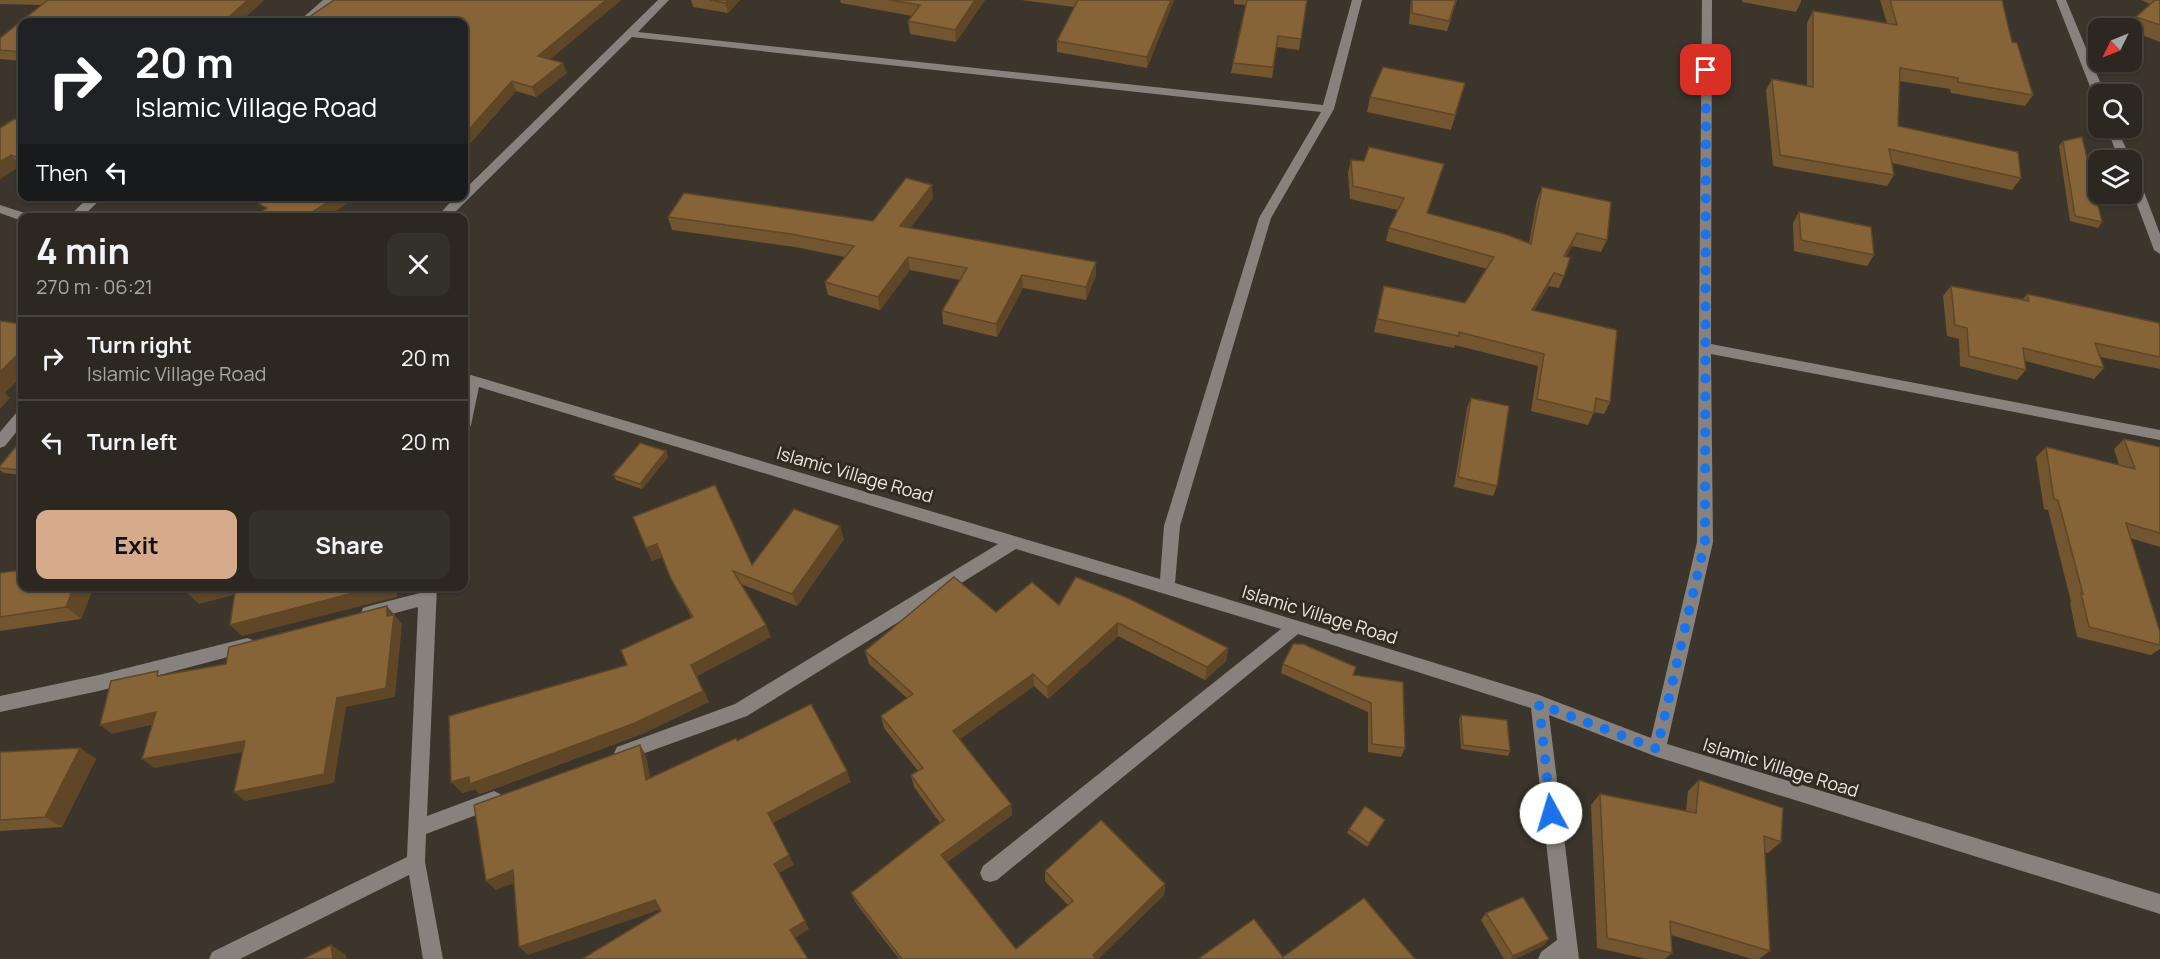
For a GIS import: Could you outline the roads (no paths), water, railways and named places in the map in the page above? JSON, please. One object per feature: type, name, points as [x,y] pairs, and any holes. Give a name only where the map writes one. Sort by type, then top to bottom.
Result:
[{"type":"street","points":[[308,18],[329,0]]},
{"type":"street","points":[[468,191],[664,0]]},
{"type":"street","points":[[1167,587],[1172,526],[1265,218],[1328,109],[1357,0]]},
{"type":"street","points":[[1657,749],[1705,542],[1707,0]]},
{"type":"street","points":[[2061,0],[2095,84]]},
{"type":"street","points":[[630,34],[1328,109]]},
{"type":"street","points":[[79,213],[92,201]]},
{"type":"street","points":[[447,213],[458,201]]},
{"type":"street","points":[[2142,203],[2160,250]]},
{"type":"street","points":[[0,209],[18,215]]},
{"type":"street","points":[[1704,348],[2160,435]]},
{"type":"street","name":"Islamic Village Road","points":[[468,380],[1296,626],[1539,704],[1657,749],[2160,904]]},
{"type":"street","points":[[0,442],[18,421]]},
{"type":"street","points":[[607,759],[741,710],[1014,542]]},
{"type":"street","points":[[348,618],[428,592],[416,862],[433,959]]},
{"type":"street","points":[[990,873],[1296,626]]},
{"type":"street","points":[[0,704],[99,683],[269,639]]},
{"type":"street","points":[[1539,704],[1567,952],[1548,959]]},
{"type":"street","points":[[418,828],[507,795]]},
{"type":"street","points":[[219,959],[416,862]]}]
